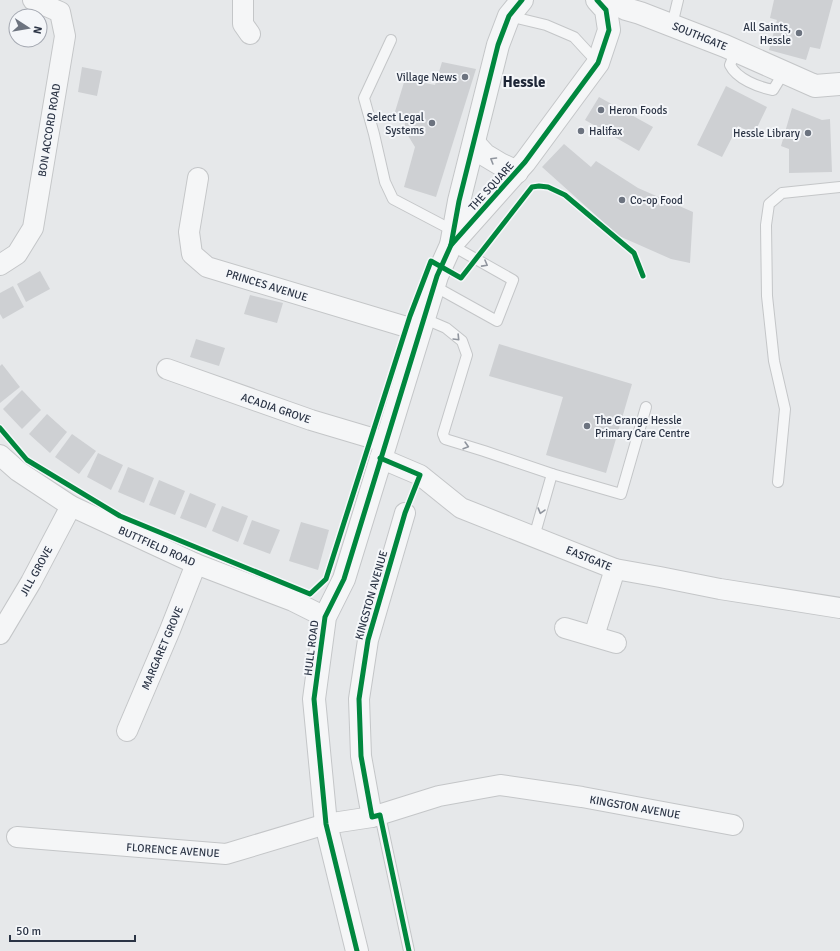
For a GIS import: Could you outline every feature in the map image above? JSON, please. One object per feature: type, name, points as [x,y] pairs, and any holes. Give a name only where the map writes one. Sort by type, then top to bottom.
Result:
[{"type":"street","name":"BON ACCORD ROAD","points":[[0,265],[17,254],[33,228],[65,36],[60,12],[33,0]]},
{"type":"street","points":[[243,0],[243,24],[250,34]]},
{"type":"street","points":[[597,0],[606,10],[610,30]]},
{"type":"street","name":"SOUTHGATE","points":[[610,30],[617,5],[736,50],[815,86],[840,84]]},
{"type":"street","name":"THE SQUARE","points":[[452,238],[459,201],[498,46],[516,8]]},
{"type":"street","name":"THE SQUARE","points":[[452,238],[517,172],[534,151],[598,63],[610,30]]},
{"type":"street","name":"THE SQUARE","points":[[474,143],[485,155],[517,172]]},
{"type":"street","name":"PRINCES AVENUE","points":[[198,178],[189,232],[192,254],[207,267],[422,325]]},
{"type":"street","name":"HULL ROAD","points":[[357,951],[341,880],[326,824],[314,699],[325,617],[344,579],[437,276],[452,238]]},
{"type":"street","name":"ACADIA GROVE","points":[[167,369],[311,420],[383,450]]},
{"type":"street","name":"EASTGATE","points":[[383,450],[420,475],[461,508],[615,569],[660,576],[720,589],[840,608]]},
{"type":"street","name":"BUTTFIELD ROAD","points":[[0,455],[18,471],[71,506],[196,564],[293,602],[325,617]]},
{"type":"street","name":"JILL GROVE","points":[[0,634],[31,582],[71,506]]},
{"type":"street","name":"KINGSTON AVENUE","points":[[376,816],[361,756],[359,699],[368,640],[405,513]]},
{"type":"street","name":"MARGARET GROVE","points":[[126,731],[170,630],[196,564]]},
{"type":"street","points":[[594,636],[615,569]]},
{"type":"street","points":[[564,628],[616,643]]},
{"type":"street","name":"KINGSTON AVENUE","points":[[326,824],[376,816],[439,796],[500,786],[582,797],[733,825]]},
{"type":"street","name":"FLORENCE AVENUE","points":[[17,838],[226,854],[326,824]]},
{"type":"lane","points":[[672,25],[678,0]]},
{"type":"lane","points":[[516,8],[546,25],[574,37],[598,63]]},
{"type":"lane","points":[[391,40],[364,98],[385,182],[394,199],[513,280],[497,321],[434,286]]},
{"type":"lane","points":[[778,482],[785,409],[774,361],[767,296],[766,225],[769,204],[782,193],[840,187]]},
{"type":"lane","points":[[422,325],[446,328],[462,341],[467,355],[442,434],[445,440],[621,494],[646,408]]},
{"type":"lane","points":[[534,537],[552,474]]},
{"type":"lane","points":[[376,816],[409,951]]},
{"type":"building","name":"All Saints, Hessle","points":[[774,0],[833,0],[820,49],[810,47],[806,60],[769,50],[777,20],[770,18]]},
{"type":"building","name":"Select Legal Systems","points":[[442,62],[476,69],[436,197],[404,187],[415,147],[404,129],[406,117],[394,115],[405,79],[435,85]]},
{"type":"building","points":[[82,67],[102,71],[97,96],[78,92]]},
{"type":"building","points":[[726,86],[767,107],[754,134],[738,126],[722,157],[697,145]]},
{"type":"building","points":[[599,97],[653,127],[639,151],[585,120]]},
{"type":"building","name":"Hessle Library","points":[[792,108],[822,120],[830,119],[832,172],[789,173],[789,149],[781,146]]},
{"type":"building","name":"Co-op Food","points":[[564,144],[591,167],[596,161],[638,188],[693,212],[690,263],[671,259],[619,236],[542,167]]},
{"type":"building","points":[[40,271],[50,289],[26,302],[17,284]]},
{"type":"building","points":[[13,286],[24,307],[3,319],[0,314],[0,293]]},
{"type":"building","points":[[250,295],[283,303],[277,323],[244,314]]},
{"type":"building","points":[[196,339],[225,348],[219,366],[190,357]]},
{"type":"building","name":"The Grange Hessle Primary Care Centre","points":[[499,344],[632,384],[606,473],[546,455],[563,397],[489,376]]},
{"type":"building","points":[[2,364],[20,387],[0,403],[0,366]]},
{"type":"building","points":[[22,390],[41,410],[22,429],[3,409]]},
{"type":"building","points":[[47,414],[67,432],[50,453],[29,434]]},
{"type":"building","points":[[72,434],[96,451],[79,474],[55,457]]},
{"type":"building","points":[[98,453],[123,465],[111,490],[87,477]]},
{"type":"building","points":[[128,467],[154,478],[144,503],[118,492]]},
{"type":"building","points":[[159,480],[185,491],[175,515],[149,505]]},
{"type":"building","points":[[190,493],[216,504],[206,528],[180,518]]},
{"type":"building","points":[[222,506],[248,516],[238,542],[212,531]]},
{"type":"building","points":[[252,520],[280,530],[270,554],[243,544]]},
{"type":"building","points":[[301,522],[329,530],[318,570],[289,561]]},
{"type":"cycle path","points":[[357,951],[326,824],[314,699],[325,617],[344,579],[437,276],[451,245],[459,201],[498,45],[509,16],[522,0]]},
{"type":"cycle path","points":[[451,245],[525,162],[598,63],[609,30],[606,10],[597,0]]},
{"type":"cycle path","points":[[0,428],[27,460],[120,516],[310,594],[326,579],[410,316],[431,261],[461,278],[532,187],[539,186],[548,187],[565,195],[634,253],[643,276]]},
{"type":"cycle path","points":[[380,458],[420,475],[405,513],[368,640],[359,699],[361,756],[372,817],[380,815],[409,951]]},
{"type":"place","name":"All Saints, Hessle","points":[[799,33]]},
{"type":"place","name":"Village News","points":[[465,77]]},
{"type":"place","name":"Heron Foods","points":[[601,110]]},
{"type":"place","name":"Select Legal Systems","points":[[432,123]]},
{"type":"place","name":"Halifax","points":[[581,131]]},
{"type":"place","name":"Hessle Library","points":[[808,133]]},
{"type":"place","name":"Co-op Food","points":[[622,200]]},
{"type":"place","name":"The Grange Hessle Primary Care Centre","points":[[587,426]]},
{"type":"district","name":"Hessle","points":[[524,82]]}]
